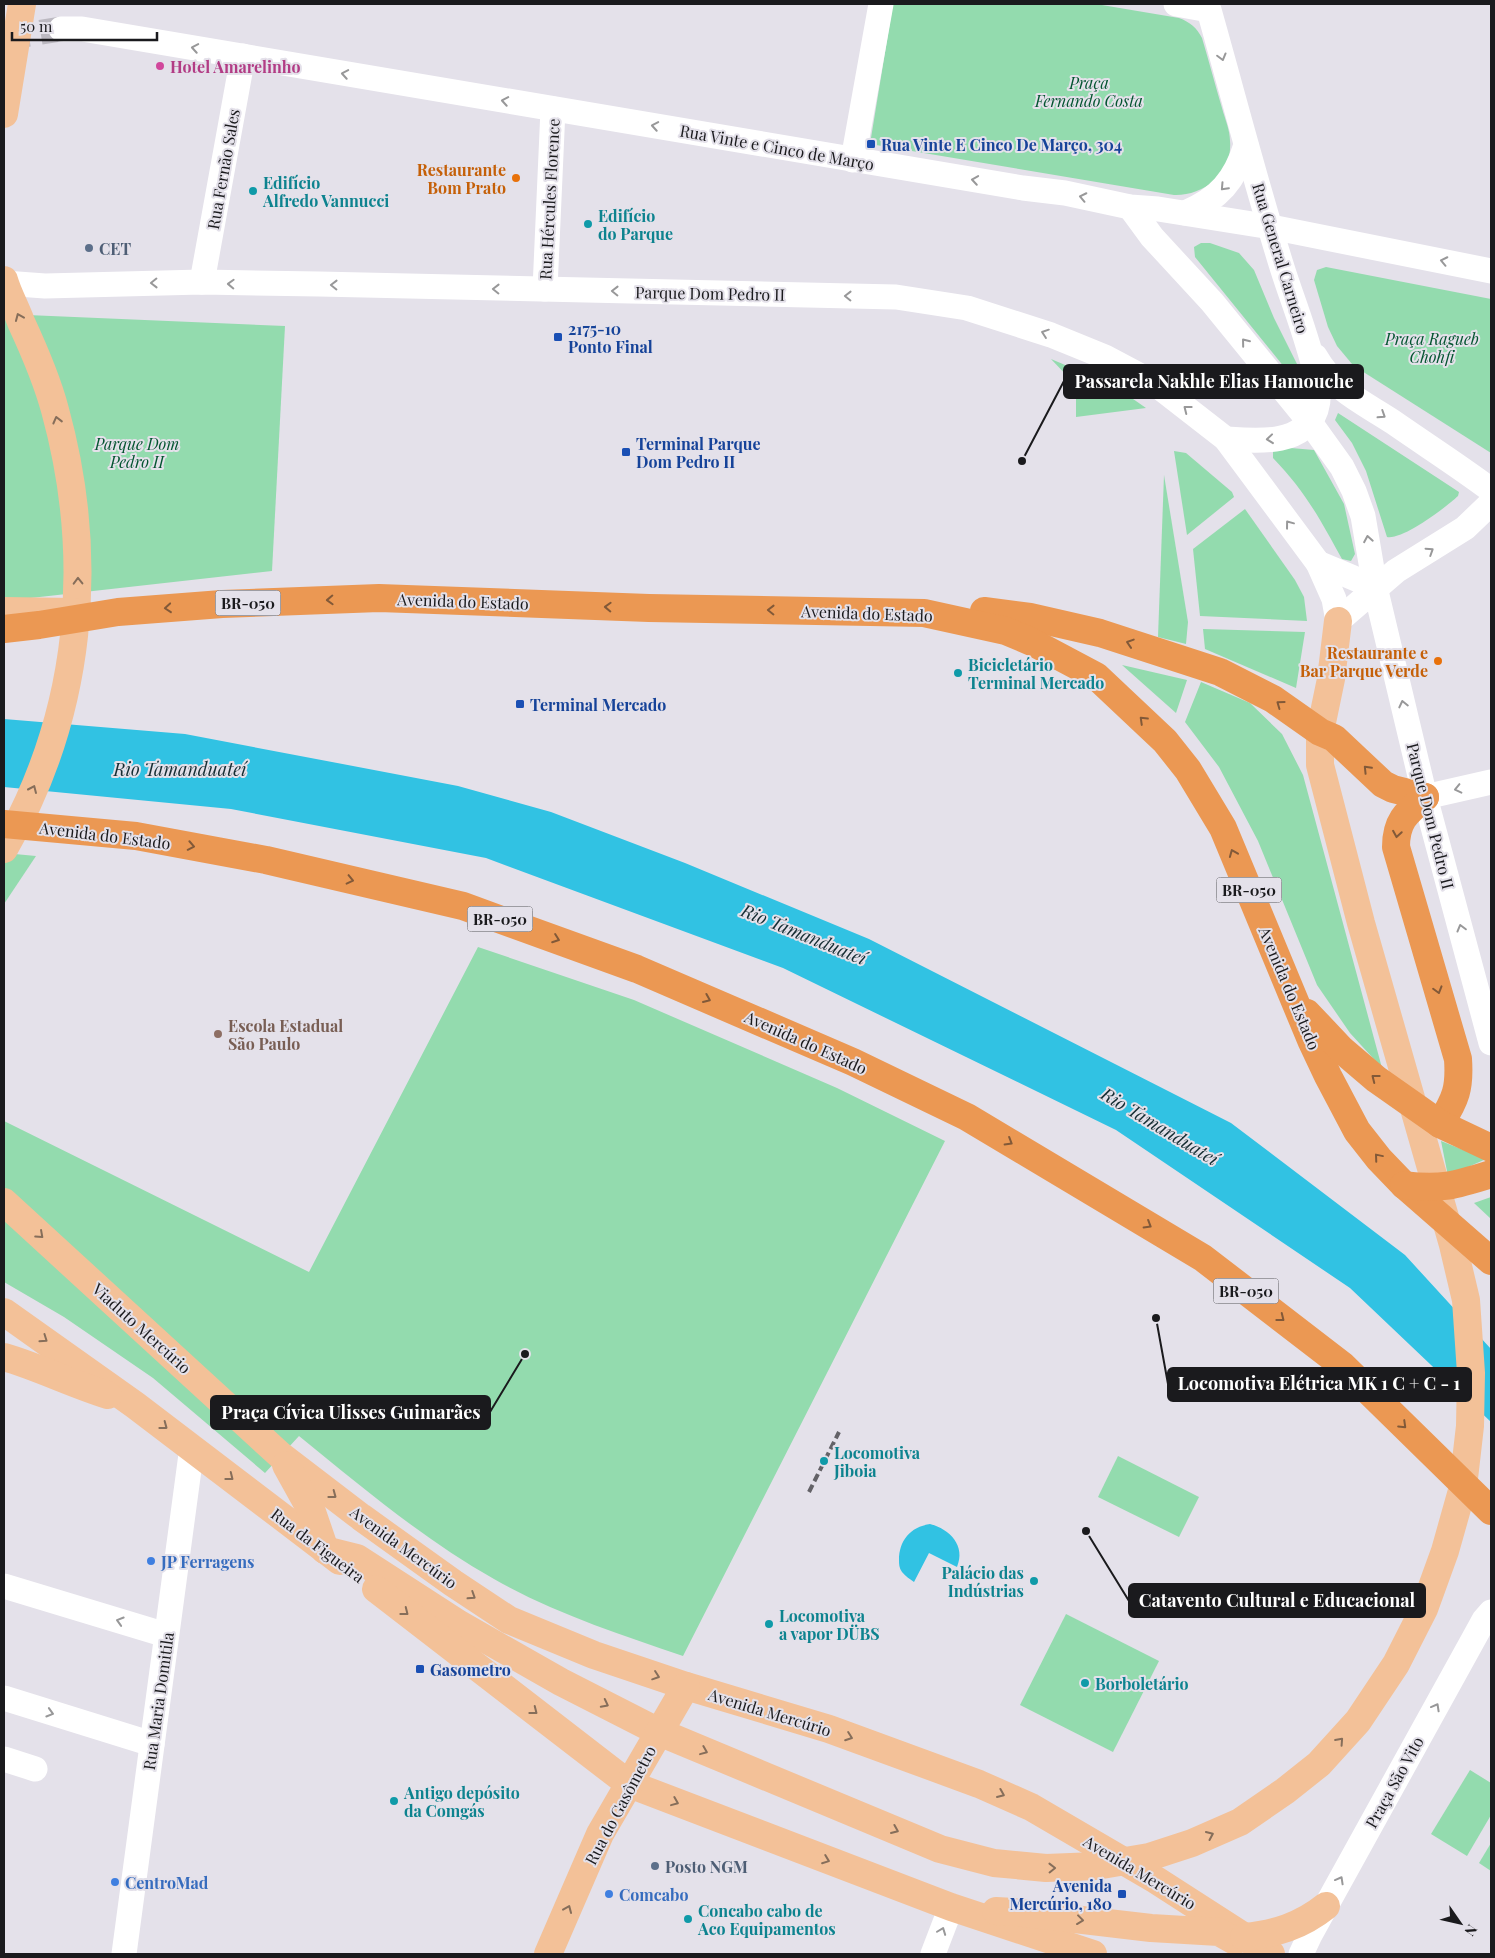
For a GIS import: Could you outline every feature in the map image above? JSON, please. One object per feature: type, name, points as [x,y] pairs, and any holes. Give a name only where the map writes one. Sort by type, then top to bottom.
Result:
[{"type":"highway","name":"Avenida do Estado","points":[[4,629],[118,612],[222,604],[379,598],[649,608],[924,613],[1006,631],[1032,642],[1096,676],[1165,741],[1188,770],[1223,828],[1293,998],[1328,1076],[1357,1131],[1379,1159],[1404,1185],[1491,1260]]},
{"type":"highway","points":[[924,613],[993,612],[1030,617],[1100,633],[1220,672],[1273,699],[1320,732],[1334,738],[1383,784],[1393,789],[1425,797]]},
{"type":"highway","points":[[1425,797],[1400,822],[1396,833],[1396,847],[1458,1059],[1460,1081],[1455,1099],[1440,1124]]},
{"type":"highway","name":"Avenida do Estado","points":[[4,824],[136,836],[266,860],[463,906],[637,968],[853,1062],[967,1117],[1203,1258],[1342,1365],[1491,1511]]},
{"type":"highway","points":[[1293,998],[1342,1050],[1369,1073],[1440,1124],[1491,1148]]},
{"type":"highway","points":[[1404,1185],[1428,1188],[1454,1186],[1491,1174]]},
{"type":"main road","points":[[4,114],[22,4]]},
{"type":"main road","points":[[4,282],[33,351],[54,408],[69,468],[77,528],[78,589],[72,650],[60,711],[42,769],[18,825],[4,849]]},
{"type":"main road","name":"Avenida do Estado","points":[[4,611],[118,612]]},
{"type":"main road","points":[[280,1455],[312,1512],[325,1550],[358,1558],[459,1624],[561,1682],[659,1732],[940,1849],[994,1863],[1046,1868],[1096,1866],[1149,1857],[1192,1843],[1240,1822],[1285,1791],[1319,1764],[1358,1721],[1391,1672],[1424,1609],[1445,1551],[1463,1487],[1470,1426],[1471,1373],[1466,1300],[1361,922],[1320,765],[1320,732],[1331,679],[1338,621]]},
{"type":"main road","name":"Viaduto Mercúrio","points":[[4,1202],[280,1455]]},
{"type":"main road","name":"Rua da Figueira","points":[[4,1312],[192,1447],[629,1784]]},
{"type":"main road","points":[[4,1357],[28,1364],[82,1387],[135,1405]]},
{"type":"main road","name":"Avenida Mercúrio","points":[[280,1455],[361,1517],[453,1583],[509,1620],[594,1655],[686,1686],[829,1729],[979,1784],[1031,1807],[1156,1880],[1259,1947]]},
{"type":"main road","points":[[459,1624],[480,1623],[566,1656],[594,1655]]},
{"type":"main road","name":"Rua do Gasômetro","points":[[548,1954],[600,1834],[686,1686]]},
{"type":"main road","points":[[629,1784],[957,1909],[1093,1954]]},
{"type":"main road","points":[[957,1909],[1014,1912],[1151,1928],[1219,1932],[1242,1944],[1259,1947],[1270,1934],[1292,1927],[1326,1906]]},
{"type":"street","points":[[854,160],[881,4]]},
{"type":"street","name":"Rua General Carneiro","points":[[1176,4],[1209,10],[1246,146],[1310,348],[1319,394],[1316,410],[1309,421],[1292,436],[1262,440],[1226,439]]},
{"type":"street","name":"Rua Vinte e Cinco de Março","points":[[61,29],[82,29],[553,110],[1023,188],[1064,193],[1130,207],[1185,213],[1271,227],[1491,271]]},
{"type":"street","name":"Rua Fernão Sales","points":[[202,282],[243,56]]},
{"type":"street","name":"Rua Hércules Florence","points":[[545,290],[553,110]]},
{"type":"street","points":[[1185,213],[1210,200],[1224,187],[1240,164],[1246,146]]},
{"type":"street","points":[[1130,207],[1152,237],[1212,302],[1309,421]]},
{"type":"street","name":"Parque Dom Pedro II","points":[[4,282],[45,286],[202,282],[896,296],[967,308],[1051,335],[1105,357],[1154,383],[1226,439],[1318,563],[1334,599],[1338,621]]},
{"type":"street","points":[[1310,348],[1324,372],[1342,390],[1420,440],[1491,490]]},
{"type":"street","name":"Parque Dom Pedro II","points":[[1309,421],[1342,467],[1354,491],[1363,516],[1375,587],[1425,797],[1491,1043]]},
{"type":"street","points":[[1338,621],[1375,587],[1396,571],[1465,528],[1491,503]]},
{"type":"street","points":[[1318,563],[1375,587]]},
{"type":"street","points":[[1425,797],[1491,782]]},
{"type":"street","name":"Rua Maria Domitila","points":[[124,1954],[192,1447]]},
{"type":"street","points":[[4,1586],[166,1635]]},
{"type":"street","name":"Praça São Vito","points":[[1301,1954],[1480,1626],[1491,1612]]},
{"type":"street","points":[[4,1698],[152,1744]]},
{"type":"street","points":[[4,1759],[35,1769]]},
{"type":"street","points":[[933,1954],[957,1909]]},
{"type":"green space","name":"Praça Fernando Costa","points":[[893,4],[1096,4],[1179,18],[1190,23],[1202,38],[1229,133],[1230,153],[1227,163],[1222,172],[1206,187],[1185,194],[1174,195],[870,144]]},
{"type":"green space","points":[[1201,243],[1210,243],[1239,253],[1254,270],[1274,318],[1299,368],[1299,375],[1296,378],[1293,378],[1195,257],[1194,247]]},
{"type":"green space","name":"Praça Ragueb Chohfi","points":[[1326,267],[1491,299],[1491,453],[1352,364],[1337,346],[1328,327],[1314,280],[1317,270]]},
{"type":"green space","name":"Parque Dom Pedro II","points":[[4,314],[285,326],[272,571],[4,601]]},
{"type":"green space","points":[[1051,359],[1112,387],[1146,408],[1076,417],[1076,393],[1070,379]]},
{"type":"green space","points":[[1338,413],[1459,492],[1458,496],[1413,529],[1394,537],[1387,537],[1366,471],[1352,443],[1335,420]]},
{"type":"green space","points":[[1279,447],[1314,450],[1344,504],[1355,554],[1351,561],[1342,559],[1303,494],[1273,458],[1273,451]]},
{"type":"green space","points":[[1174,451],[1186,453],[1232,492],[1234,497],[1187,535]]},
{"type":"green space","points":[[1164,475],[1188,622],[1186,644],[1158,637]]},
{"type":"green space","points":[[1245,509],[1295,580],[1304,597],[1307,621],[1200,616],[1193,549]]},
{"type":"green space","points":[[1203,629],[1305,632],[1296,688],[1205,649]]},
{"type":"green space","points":[[1122,665],[1187,680],[1176,713]]},
{"type":"green space","points":[[1201,682],[1250,703],[1282,734],[1303,775],[1382,1068],[1350,1033],[1317,985],[1258,841],[1219,767],[1185,722]]},
{"type":"green space","points":[[4,853],[36,856],[4,904]]},
{"type":"green space","points":[[478,947],[634,1000],[837,1088],[945,1141],[683,1656],[563,1613],[494,1579],[418,1530],[299,1436],[265,1473],[153,1378],[64,1317],[4,1282],[4,1121],[309,1272]]},
{"type":"green space","points":[[1441,1141],[1486,1159],[1448,1176]]},
{"type":"green space","points":[[1491,1197],[1491,1219],[1474,1203]]},
{"type":"green space","points":[[1118,1456],[1199,1497],[1179,1537],[1098,1497]]},
{"type":"green space","points":[[1066,1614],[1159,1661],[1113,1752],[1020,1705]]},
{"type":"green space","points":[[1470,1770],[1491,1783],[1491,1815],[1467,1856],[1431,1834]]},
{"type":"green space","points":[[1491,1843],[1491,1871],[1479,1863]]},
{"type":"water","name":"Rio Tamanduateí","points":[[4,719],[185,734],[458,786],[551,812],[685,863],[869,939],[1231,1123],[1405,1255],[1491,1349],[1491,1422],[1350,1288],[1116,1130],[783,968],[486,858],[231,809],[4,787]]},
{"type":"water","points":[[930,1524],[950,1534],[958,1545],[959,1559],[957,1567],[929,1553],[914,1582],[900,1569],[901,1547],[911,1532]]},
{"type":"tunnel","points":[[4,38],[61,29]]},
{"type":"railway","points":[[809,1492],[839,1432]]},
{"type":"place","name":"Hotel Amarelinho","points":[[160,66]]},
{"type":"place","name":"Rua Vinte E Cinco De Março, 304","points":[[871,144]]},
{"type":"place","name":"Restaurante Bom Prato","points":[[516,178]]},
{"type":"place","name":"Edifício Alfredo Vannucci","points":[[253,191]]},
{"type":"place","name":"Edifício do Parque","points":[[588,224]]},
{"type":"place","name":"CET","points":[[89,248]]},
{"type":"place","name":"2175-10 Ponto Final","points":[[558,337]]},
{"type":"place","name":"Terminal Parque Dom Pedro II","points":[[626,452]]},
{"type":"place","name":"Passarela Nakhle Elias Hamouche","points":[[1022,461]]},
{"type":"place","name":"Restaurante e Bar Parque Verde","points":[[1438,661]]},
{"type":"place","name":"Bicicletário Terminal Mercado","points":[[958,673]]},
{"type":"place","name":"Terminal Mercado","points":[[520,704]]},
{"type":"place","name":"Escola Estadual São Paulo","points":[[218,1034]]},
{"type":"place","name":"Locomotiva Elétrica MK 1 C + C - 1","points":[[1156,1318]]},
{"type":"place","name":"Praça Cívica Ulisses Guimarães","points":[[525,1354]]},
{"type":"place","name":"Locomotiva Jiboia","points":[[824,1461]]},
{"type":"place","name":"Catavento Cultural e Educacional","points":[[1086,1531]]},
{"type":"place","name":"JP Ferragens","points":[[151,1561]]},
{"type":"place","name":"Palácio das Indústrias","points":[[1034,1581]]},
{"type":"place","name":"Locomotiva a vapor DÜBS","points":[[769,1624]]},
{"type":"place","name":"Gasometro","points":[[420,1669]]},
{"type":"place","name":"Borboletário","points":[[1085,1683]]},
{"type":"place","name":"Antigo depósito da Comgás","points":[[394,1801]]},
{"type":"place","name":"Posto NGM","points":[[655,1866]]},
{"type":"place","name":"CentroMad","points":[[115,1882]]},
{"type":"place","name":"Comcabo","points":[[609,1894]]},
{"type":"place","name":"Avenida Mercúrio, 180","points":[[1122,1894]]},
{"type":"place","name":"Concabo cabo de Aco Equipamentos","points":[[688,1919]]}]
